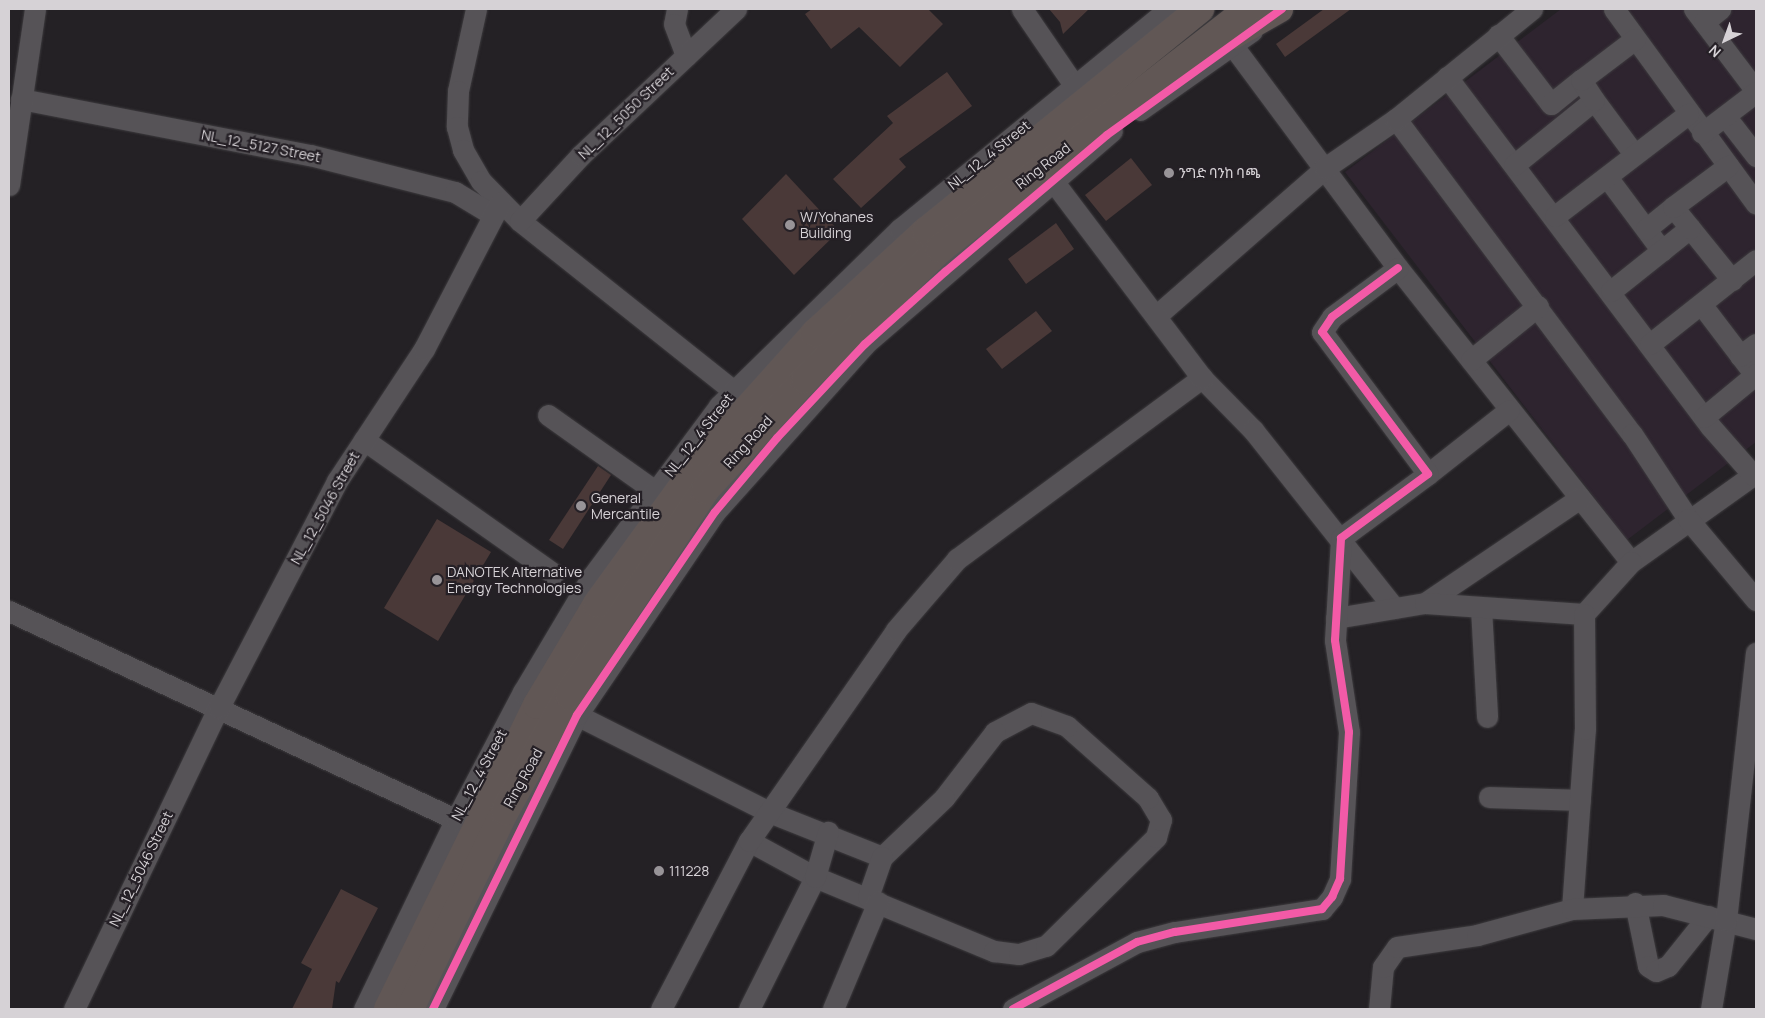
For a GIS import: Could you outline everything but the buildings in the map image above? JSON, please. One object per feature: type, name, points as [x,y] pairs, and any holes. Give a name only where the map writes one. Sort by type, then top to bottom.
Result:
[{"type":"highway","points":[[1144,56],[1184,9]]},
{"type":"highway","name":"Ring Road","points":[[388,1009],[537,705],[596,604],[703,458],[815,333],[892,261],[1200,9]]},
{"type":"highway","name":"Ring Road","points":[[410,1009],[505,810],[569,695],[705,490],[805,380],[940,250],[1050,159],[1167,74],[1248,9]]},
{"type":"highway","points":[[1167,74],[1280,9]]},
{"type":"street","points":[[9,185],[35,9]]},
{"type":"street","points":[[476,9],[458,91],[457,127],[463,150],[497,209],[520,221],[734,391]]},
{"type":"street","points":[[677,9],[674,24],[686,56]]},
{"type":"street","name":"NL_12_5050 Street","points":[[520,221],[581,155],[736,9]]},
{"type":"street","points":[[1022,9],[1074,85]]},
{"type":"street","name":"NL_12_4 Street","points":[[364,1009],[456,819],[591,578],[734,391],[900,229],[1169,9]]},
{"type":"street","points":[[432,1009],[577,714],[703,528],[777,438],[865,344],[1054,181],[1153,100],[1233,46],[1280,9]]},
{"type":"street","points":[[1156,316],[1325,168],[1396,119],[1532,9]]},
{"type":"street","points":[[1614,9],[1688,114],[1756,204]]},
{"type":"street","points":[[1702,133],[1756,92],[1750,68],[1699,16],[1720,9]]},
{"type":"street","points":[[1498,35],[1565,124]]},
{"type":"street","points":[[1551,104],[1635,39]]},
{"type":"street","points":[[1233,46],[1398,268],[1631,562]]},
{"type":"street","points":[[1447,77],[1555,216],[1704,417],[1755,474],[1688,519],[1631,562],[1584,614],[1585,729],[1572,909]]},
{"type":"street","points":[[1581,80],[1634,154]]},
{"type":"street","name":"NL_12_5127 Street","points":[[21,99],[310,155],[456,192],[497,209]]},
{"type":"street","points":[[1514,165],[1594,100]]},
{"type":"street","points":[[1555,216],[1688,114]]},
{"type":"street","points":[[1724,116],[1756,156]]},
{"type":"street","points":[[1396,119],[1538,306],[1688,519],[1756,600]]},
{"type":"street","points":[[1646,229],[1728,166]]},
{"type":"street","points":[[1607,177],[1662,251]]},
{"type":"street","points":[[1054,181],[1202,378],[1253,430],[1341,538],[1394,608]]},
{"type":"street","points":[[1674,207],[1732,280]]},
{"type":"street","name":"NL_12_5046 Street","points":[[74,1009],[219,707],[337,481],[424,348],[497,209]]},
{"type":"street","points":[[1611,291],[1690,228]]},
{"type":"street","points":[[1650,344],[1756,260]]},
{"type":"street","points":[[1398,268],[1332,317],[1322,332],[1428,474]]},
{"type":"street","points":[[1701,304],[1748,350],[1756,374],[1704,417]]},
{"type":"street","points":[[1471,360],[1538,306]]},
{"type":"street","points":[[661,1009],[749,841],[896,630],[957,559],[1202,378]]},
{"type":"street","points":[[1341,538],[1428,474],[1509,410]]},
{"type":"street","points":[[548,415],[656,491]]},
{"type":"street","points":[[364,440],[554,574]]},
{"type":"street","points":[[1425,603],[1580,498]]},
{"type":"street","points":[[1013,1009],[1137,942],[1175,932],[1322,909],[1340,879],[1349,732],[1335,640],[1341,538]]},
{"type":"street","points":[[1336,618],[1425,603],[1584,614]]},
{"type":"street","points":[[1480,608],[1487,717]]},
{"type":"street","points":[[9,611],[219,707],[456,819]]},
{"type":"street","points":[[1711,1009],[1717,918],[1756,653]]},
{"type":"street","points":[[749,841],[815,877],[873,900],[994,951],[1034,952],[1046,946],[1156,837],[1161,820],[1148,798],[1067,726],[1031,713],[995,732],[944,798],[882,857],[873,900],[833,1009]]},
{"type":"street","points":[[577,714],[769,812],[828,832],[882,857]]},
{"type":"street","points":[[1489,797],[1580,800]]},
{"type":"street","points":[[748,1009],[815,877],[828,832]]},
{"type":"street","points":[[1635,903],[1648,966],[1656,971],[1668,966],[1717,918]]},
{"type":"street","points":[[1379,1009],[1383,967],[1397,946],[1478,935],[1572,909],[1635,903],[1663,904],[1756,929]]},
{"type":"shaded area","points":[[1561,9],[1756,9],[1756,442],[1627,540],[1345,172]]},
{"type":"cycle path","points":[[433,1009],[577,715],[715,512],[777,438],[865,344],[945,272],[1107,135],[1282,9]]},
{"type":"cycle path","points":[[1013,1009],[1137,942],[1175,932],[1322,909],[1332,897],[1340,879],[1349,732],[1335,640],[1341,538],[1428,474],[1322,332],[1332,317],[1398,268]]},
{"type":"place","name":"ንግድ ባንከ ባጫ","points":[[1169,173]]},
{"type":"place","name":"W/Yohanes Building","points":[[790,225]]},
{"type":"place","name":"General Mercantile","points":[[581,506]]},
{"type":"place","name":"DANOTEK Alternative Energy Technologies","points":[[437,580]]},
{"type":"place","name":"111228","points":[[659,871]]}]
